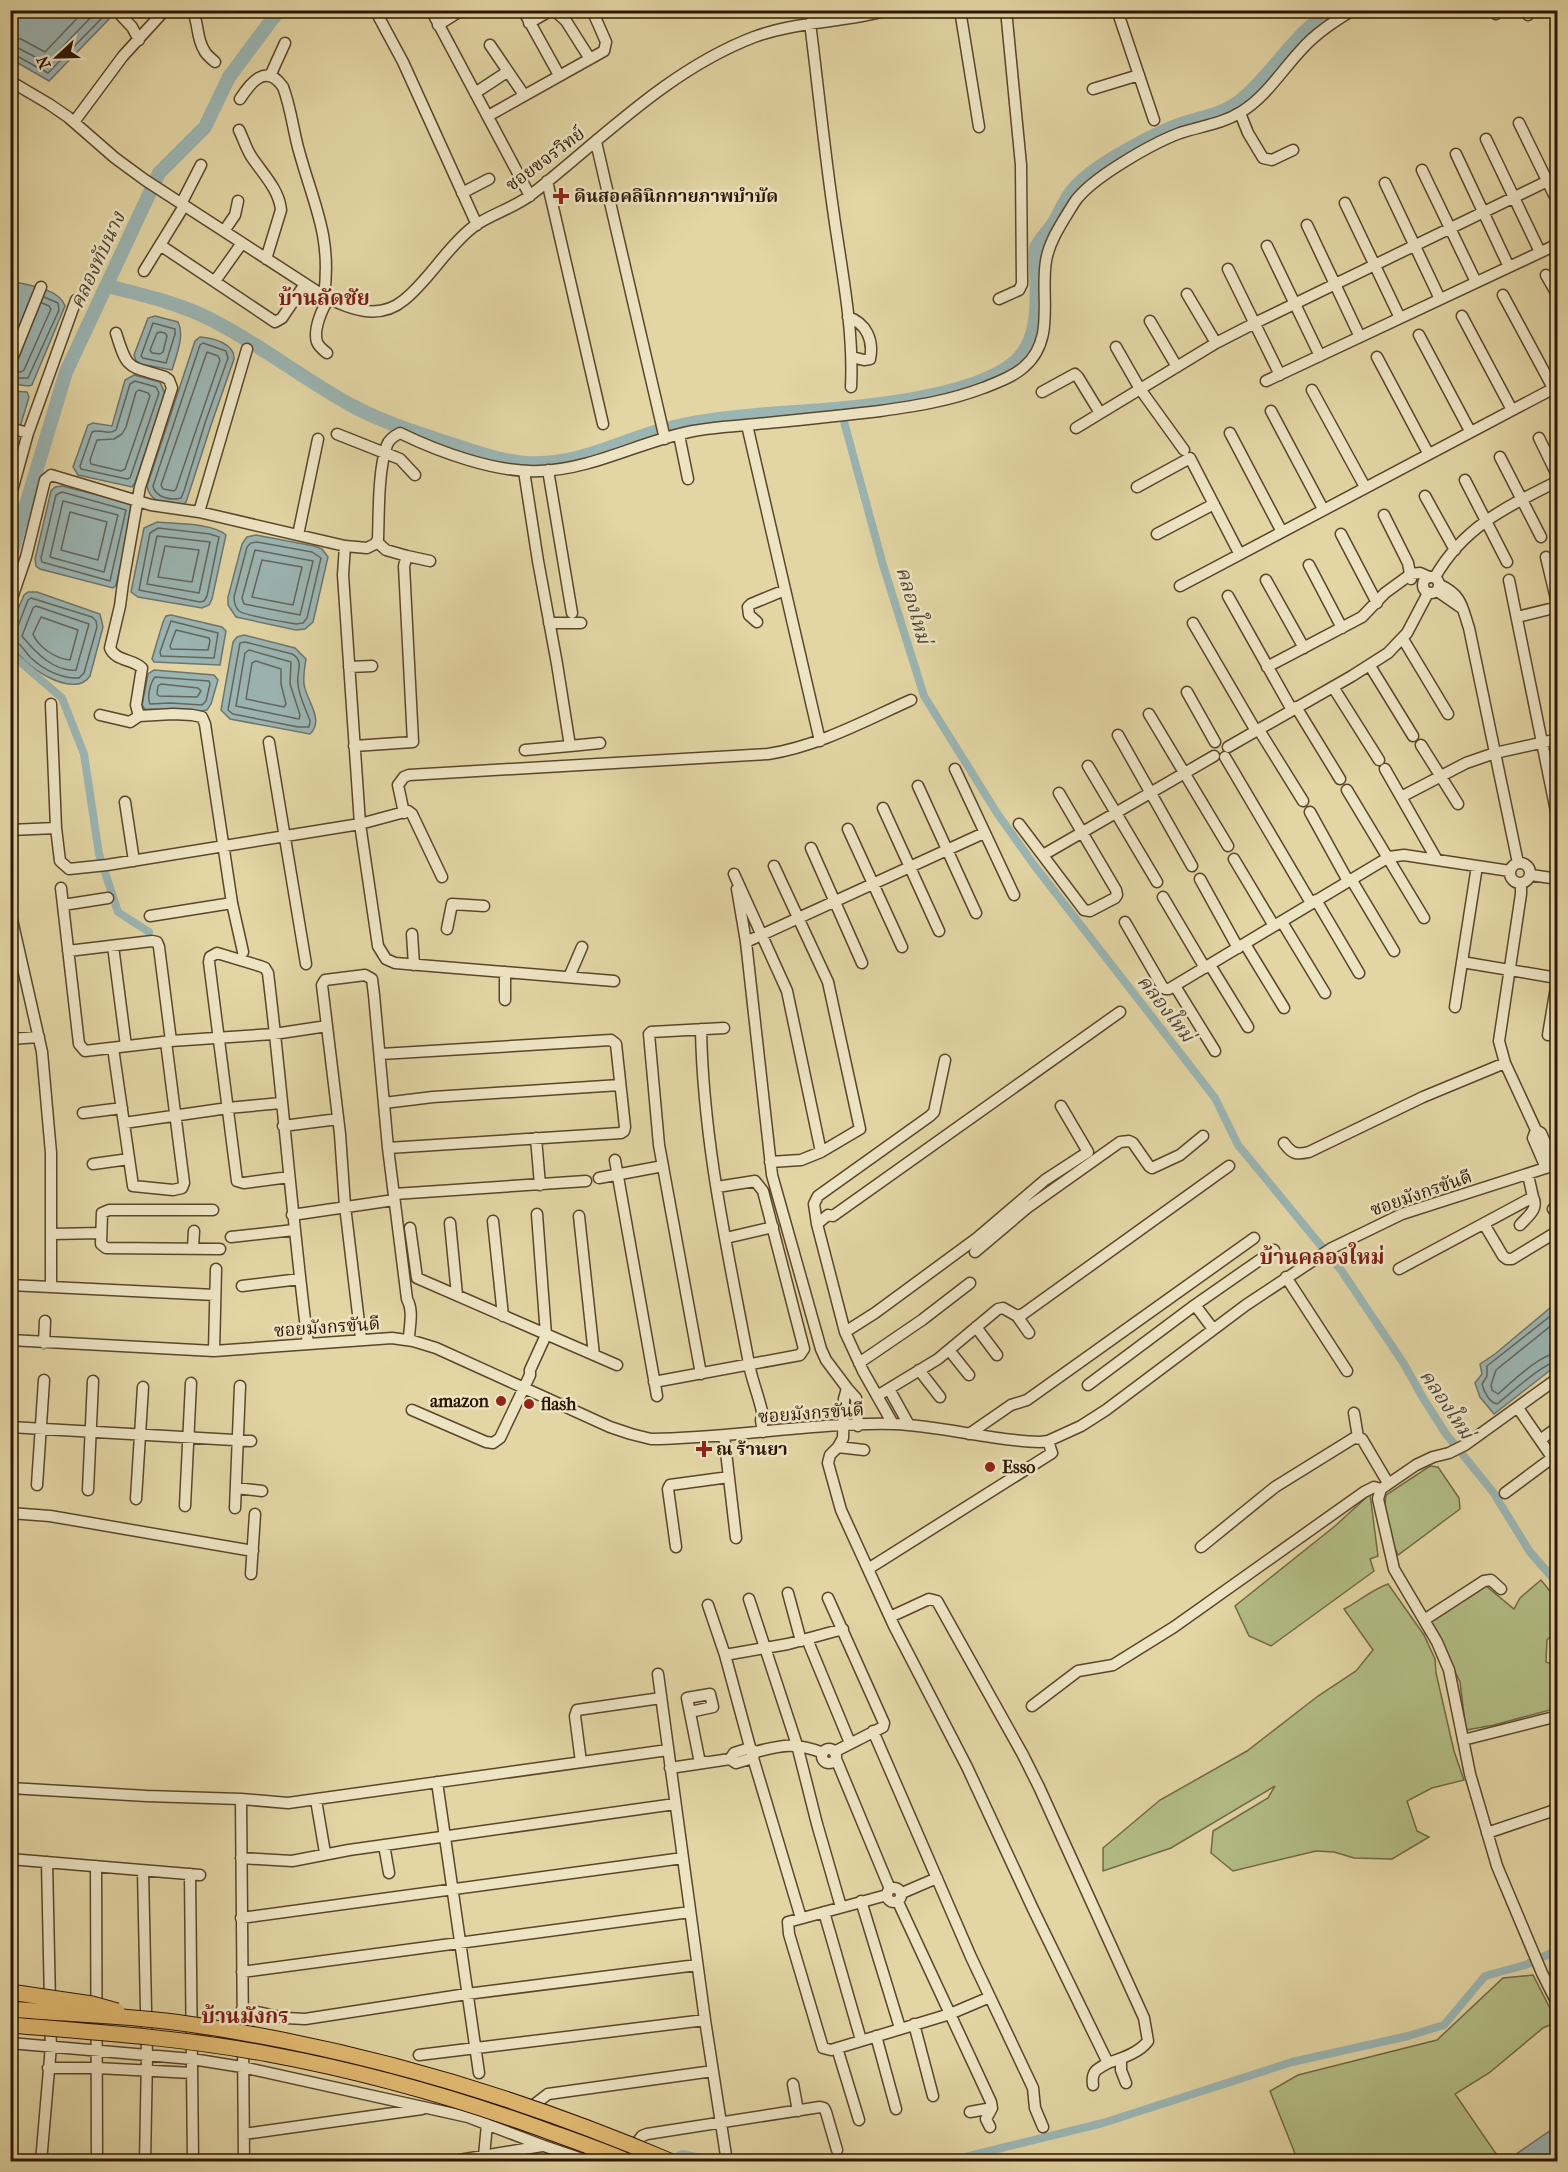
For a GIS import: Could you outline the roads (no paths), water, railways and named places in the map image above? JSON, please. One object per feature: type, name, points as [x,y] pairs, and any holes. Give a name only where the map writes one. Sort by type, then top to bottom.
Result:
[{"type":"highway","points":[[10,1992],[92,2004],[137,2019]]},
{"type":"highway","points":[[10,2009],[174,2022],[327,2051],[504,2098],[570,2120],[672,2162]]},
{"type":"highway","points":[[10,2025],[180,2040],[345,2070],[393,2081],[489,2111],[628,2162]]},
{"type":"street","points":[[116,10],[132,27],[139,40]]},
{"type":"street","points":[[10,81],[74,122],[123,56],[165,10]]},
{"type":"street","points":[[192,10],[203,50],[214,62]]},
{"type":"street","points":[[375,10],[403,62],[477,225]]},
{"type":"street","points":[[431,10],[530,196]]},
{"type":"street","points":[[438,25],[462,10]]},
{"type":"street","points":[[523,10],[559,75]]},
{"type":"street","points":[[488,116],[603,51],[606,47],[604,37],[592,10]]},
{"type":"street","name":"ซอยขจรวิทย์","points":[[74,122],[115,158],[145,180],[326,298],[347,308],[376,312],[402,302],[417,289],[453,245],[477,225],[530,196],[669,83],[702,61],[756,36],[837,15],[888,10]]},
{"type":"street","points":[[960,10],[979,127]]},
{"type":"street","points":[[999,299],[1019,290],[1022,284],[1021,165],[1006,10]]},
{"type":"street","points":[[1117,10],[1154,120]]},
{"type":"street","points":[[10,604],[47,476],[51,475],[162,507],[199,512],[345,546],[367,548],[377,542],[385,454],[389,440],[400,433],[477,462],[524,471],[548,470],[615,456],[664,437],[693,431],[832,417],[928,404],[990,386],[1025,366],[1034,354],[1043,333],[1046,312],[1045,266],[1048,252],[1080,195],[1113,169],[1168,138],[1220,123],[1239,113],[1258,99],[1309,42],[1353,10]]},
{"type":"street","points":[[530,23],[548,12],[555,11],[566,21],[590,59]]},
{"type":"street","points":[[810,23],[848,317],[852,357],[851,387]]},
{"type":"street","points":[[270,76],[285,43]]},
{"type":"street","points":[[490,45],[524,95]]},
{"type":"street","points":[[475,93],[507,72]]},
{"type":"street","points":[[1093,89],[1139,75]]},
{"type":"street","points":[[240,99],[256,78],[270,76],[278,80],[286,95],[295,138],[320,217],[326,253],[326,298],[316,335],[318,344],[327,353]]},
{"type":"street","points":[[1239,113],[1263,158],[1272,160],[1293,150]]},
{"type":"street","points":[[1519,123],[1557,203]]},
{"type":"street","points":[[239,130],[249,154],[276,192],[280,202],[281,210],[266,259]]},
{"type":"street","points":[[1486,139],[1540,252]]},
{"type":"street","points":[[596,142],[664,437]]},
{"type":"street","points":[[1456,154],[1509,267]]},
{"type":"street","points":[[144,271],[182,205],[201,165]]},
{"type":"street","points":[[1422,170],[1476,282]]},
{"type":"street","points":[[1076,428],[1216,343],[1255,322],[1557,176]]},
{"type":"street","points":[[462,193],[489,179]]},
{"type":"street","points":[[547,181],[603,424]]},
{"type":"street","points":[[1385,183],[1440,299]]},
{"type":"street","points":[[224,231],[235,215],[238,201]]},
{"type":"street","points":[[1345,203],[1400,318]]},
{"type":"street","points":[[1307,225],[1360,337]]},
{"type":"street","points":[[215,281],[242,243]]},
{"type":"street","points":[[1266,381],[1557,244]]},
{"type":"street","points":[[160,245],[275,322],[282,318],[305,284]]},
{"type":"street","points":[[1267,246],[1320,356]]},
{"type":"street","points":[[1228,269],[1280,375]]},
{"type":"street","points":[[1546,274],[1557,296]]},
{"type":"street","points":[[10,364],[41,287]]},
{"type":"street","points":[[1187,294],[1216,343]]},
{"type":"street","points":[[1180,586],[1555,387],[1503,295]]},
{"type":"street","points":[[10,498],[28,433],[76,300]]},
{"type":"street","points":[[1462,316],[1512,410]]},
{"type":"street","points":[[848,317],[862,324],[870,341],[870,358],[864,360],[852,357]]},
{"type":"street","points":[[1150,321],[1177,367]]},
{"type":"street","points":[[116,333],[124,358],[129,365],[165,377],[172,384],[140,487],[120,606],[110,648],[114,655],[141,665],[136,705],[139,716]]},
{"type":"street","points":[[1419,335],[1470,431]]},
{"type":"street","points":[[1116,347],[1140,389],[1184,450]]},
{"type":"street","points":[[199,512],[247,349]]},
{"type":"street","points":[[1377,357],[1428,453]]},
{"type":"street","points":[[1042,392],[1075,374],[1100,413]]},
{"type":"street","points":[[1312,390],[1365,487]]},
{"type":"street","points":[[1271,411],[1323,509]]},
{"type":"street","points":[[747,425],[820,741]]},
{"type":"street","points":[[10,428],[28,433]]},
{"type":"street","points":[[337,434],[403,461],[415,475]]},
{"type":"street","points":[[1230,434],[1282,532]]},
{"type":"street","points":[[679,435],[688,479]]},
{"type":"street","points":[[1043,855],[1222,753],[1257,730],[1370,666],[1388,653],[1402,639],[1432,584],[1455,550],[1485,520],[1557,481],[1539,438]]},
{"type":"street","points":[[298,535],[318,439]]},
{"type":"street","points":[[1500,457],[1541,537]]},
{"type":"street","points":[[1137,488],[1190,458],[1239,553]]},
{"type":"street","points":[[548,470],[572,613]]},
{"type":"street","points":[[524,471],[570,746]]},
{"type":"street","points":[[1465,480],[1507,562]]},
{"type":"street","points":[[1425,496],[1455,550]]},
{"type":"street","points":[[1157,534],[1214,504]]},
{"type":"street","points":[[1384,515],[1409,577]]},
{"type":"street","points":[[1341,534],[1377,603]]},
{"type":"street","points":[[377,542],[386,550],[429,561]]},
{"type":"street","points":[[345,546],[343,575],[360,824],[378,946],[386,959],[395,963],[414,965],[614,981]]},
{"type":"street","points":[[354,746],[413,742],[404,566],[407,556]]},
{"type":"street","points":[[1517,617],[1557,607],[1546,558]]},
{"type":"street","points":[[1309,565],[1342,628]]},
{"type":"street","points":[[1409,577],[1432,584],[1457,596],[1463,609],[1495,753],[1514,867],[1512,880],[1521,884]]},
{"type":"street","points":[[1267,667],[1366,614],[1385,593],[1409,577]]},
{"type":"street","points":[[1266,580],[1304,648]]},
{"type":"street","points":[[1509,580],[1557,821]]},
{"type":"street","points":[[757,622],[749,615],[748,607],[785,590]]},
{"type":"street","points":[[1228,596],[1267,667],[1340,779]]},
{"type":"street","points":[[549,623],[581,622]]},
{"type":"street","points":[[1193,622],[1257,730],[1303,801]]},
{"type":"street","points":[[1402,639],[1448,714]]},
{"type":"street","points":[[349,667],[372,666]]},
{"type":"street","points":[[1370,666],[1458,804]]},
{"type":"street","points":[[1333,687],[1382,765],[1437,860]]},
{"type":"street","points":[[1187,692],[1215,742],[1211,750],[1222,753],[1359,974]]},
{"type":"street","points":[[404,813],[398,784],[404,777],[410,775],[768,754],[795,750],[910,700]]},
{"type":"street","points":[[51,704],[56,828],[60,861],[69,869],[134,861],[360,824],[408,811],[412,814],[442,877]]},
{"type":"street","points":[[100,715],[130,722],[139,716],[173,714],[202,717],[205,723],[232,903],[243,952]]},
{"type":"street","points":[[1149,714],[1228,846]]},
{"type":"street","points":[[1118,735],[1192,866]]},
{"type":"street","points":[[1401,797],[1466,762],[1557,739]]},
{"type":"street","points":[[269,742],[306,964]]},
{"type":"street","points":[[525,750],[600,743]]},
{"type":"street","points":[[1088,766],[1156,882]]},
{"type":"street","points":[[955,769],[1014,895]]},
{"type":"street","points":[[918,786],[975,913]]},
{"type":"street","points":[[1347,789],[1424,918]]},
{"type":"street","points":[[1018,824],[1084,910],[1090,911],[1115,898],[1116,890],[1059,793]]},
{"type":"street","points":[[125,802],[134,861]]},
{"type":"street","points":[[883,808],[939,931]]},
{"type":"street","points":[[1310,812],[1394,951]]},
{"type":"street","points":[[10,830],[56,828]]},
{"type":"street","points":[[848,829],[902,947]]},
{"type":"street","points":[[746,942],[984,833]]},
{"type":"street","points":[[811,848],[862,963]]},
{"type":"street","points":[[1125,922],[1165,989],[1242,946],[1389,857],[1404,855],[1477,866],[1528,866],[1531,875],[1529,880],[1521,884]]},
{"type":"street","points":[[1234,859],[1325,993]]},
{"type":"street","points":[[770,1162],[801,1160],[821,1152],[860,1129],[828,982],[774,866]]},
{"type":"street","points":[[1455,1007],[1477,866]]},
{"type":"street","points":[[821,1152],[787,991],[734,873],[746,942],[772,1175],[821,1349],[826,1360],[856,1398],[858,1426]]},
{"type":"street","points":[[1531,875],[1557,879]]},
{"type":"street","points":[[1200,879],[1284,1008]]},
{"type":"street","points":[[1521,884],[1499,1041],[1505,1063],[1536,1130],[1533,1138],[1553,1166]]},
{"type":"street","points":[[61,888],[80,1047],[84,1051],[168,1041],[274,1034],[327,1026]]},
{"type":"street","points":[[1163,897],[1248,1027]]},
{"type":"street","points":[[63,904],[108,898]]},
{"type":"street","points":[[150,916],[232,903]]},
{"type":"street","points":[[447,929],[452,904],[484,906]]},
{"type":"street","points":[[10,911],[39,1038],[51,1153],[51,1286]]},
{"type":"street","points":[[412,934],[414,965]]},
{"type":"street","points":[[68,951],[152,940],[157,942],[184,1183],[182,1188],[173,1190],[133,1186],[113,1048]]},
{"type":"street","points":[[113,946],[126,1047]]},
{"type":"street","points":[[569,977],[582,948]]},
{"type":"street","points":[[289,1177],[244,1183],[237,1181],[209,962],[210,957],[217,953],[267,970],[289,1177],[292,1215],[308,1344]]},
{"type":"street","points":[[1462,962],[1557,976],[1548,1035]]},
{"type":"street","points":[[505,972],[505,1000]]},
{"type":"street","points":[[361,1339],[322,982],[365,975],[372,979],[374,995],[388,1148],[411,1317],[409,1340]]},
{"type":"street","points":[[1174,986],[1215,1051]]},
{"type":"street","points":[[818,1228],[828,1215],[833,1216],[1120,1012]]},
{"type":"street","points":[[702,1374],[663,1166],[654,1105],[649,1034],[651,1032],[724,1028]]},
{"type":"street","points":[[701,1029],[705,1106],[717,1187],[750,1365],[757,1396],[760,1399],[763,1432]]},
{"type":"street","points":[[10,1039],[39,1038]]},
{"type":"street","points":[[381,1054],[611,1040],[616,1044],[624,1131],[388,1148]]},
{"type":"street","points":[[893,1424],[859,1364],[846,1332],[818,1228],[814,1204],[818,1196],[934,1112],[945,1060]]},
{"type":"street","points":[[1284,1143],[1293,1153],[1299,1155],[1309,1152],[1423,1097],[1505,1063]]},
{"type":"street","points":[[384,1103],[434,1097],[620,1085]]},
{"type":"street","points":[[124,1124],[228,1108],[281,1103]]},
{"type":"street","points":[[972,1247],[1045,1180],[1088,1152],[1061,1106]]},
{"type":"street","points":[[83,1113],[122,1108]]},
{"type":"street","points":[[283,1126],[338,1119]]},
{"type":"street","points":[[846,1332],[972,1247],[1120,1142],[1133,1143],[1152,1168],[1180,1155],[1203,1136]]},
{"type":"street","points":[[536,1138],[540,1185]]},
{"type":"street","points":[[93,1164],[129,1159]]},
{"type":"street","points":[[615,1160],[657,1396]]},
{"type":"street","points":[[599,1178],[663,1166]]},
{"type":"street","points":[[1017,1316],[1040,1302],[1229,1166]]},
{"type":"street","name":"ซอยมังกรขันดี","points":[[10,1340],[214,1351],[392,1338],[409,1340],[436,1348],[631,1434],[651,1439],[893,1424],[935,1427],[1023,1442],[1048,1441],[1082,1426],[1106,1410],[1213,1329],[1286,1277],[1332,1248],[1402,1214],[1553,1166]]},
{"type":"street","points":[[1520,1225],[1535,1208],[1536,1202],[1528,1174]]},
{"type":"street","points":[[292,1215],[394,1197],[586,1181]]},
{"type":"street","points":[[654,1382],[800,1355],[804,1349],[763,1191],[755,1181],[717,1187]]},
{"type":"street","points":[[178,1210],[179,1195]]},
{"type":"street","points":[[1399,1269],[1533,1197]]},
{"type":"street","points":[[213,1210],[109,1210],[102,1213],[101,1244],[106,1248],[220,1249]]},
{"type":"street","points":[[412,1410],[486,1442],[494,1443],[500,1438],[526,1371],[530,1370],[546,1335],[537,1214]]},
{"type":"street","points":[[579,1216],[594,1355]]},
{"type":"street","points":[[493,1221],[503,1316]]},
{"type":"street","points":[[450,1223],[458,1295]]},
{"type":"street","points":[[1484,1224],[1507,1259],[1557,1231]]},
{"type":"street","points":[[726,1238],[773,1227]]},
{"type":"street","points":[[410,1228],[417,1278],[617,1365]]},
{"type":"street","points":[[231,1237],[294,1230]]},
{"type":"street","points":[[193,1248],[194,1231]]},
{"type":"street","points":[[52,1234],[100,1233]]},
{"type":"street","points":[[969,1434],[1011,1405],[1027,1400],[1254,1238]]},
{"type":"street","points":[[972,1247],[982,1263]]},
{"type":"street","points":[[1088,1385],[1195,1305],[1274,1250]]},
{"type":"street","points":[[214,1351],[216,1269]]},
{"type":"street","points":[[1286,1277],[1347,1371]]},
{"type":"street","points":[[242,1286],[300,1279]]},
{"type":"street","points":[[859,1364],[915,1326],[970,1283]]},
{"type":"street","points":[[10,1285],[215,1295]]},
{"type":"street","points":[[1195,1305],[1213,1329]]},
{"type":"street","points":[[877,1396],[949,1350],[998,1309],[1003,1308],[1017,1316],[1029,1333]]},
{"type":"street","points":[[44,1343],[45,1321]]},
{"type":"street","points":[[976,1327],[997,1355]]},
{"type":"street","points":[[949,1350],[969,1375]]},
{"type":"street","points":[[919,1370],[940,1397]]},
{"type":"street","points":[[1032,1706],[1078,1671],[1117,1663],[1264,1565],[1364,1492],[1374,1487],[1385,1486],[1426,1459],[1449,1454],[1465,1445],[1557,1378]]},
{"type":"street","points":[[37,1485],[44,1380]]},
{"type":"street","points":[[88,1490],[93,1381]]},
{"type":"street","points":[[185,1506],[191,1383]]},
{"type":"street","points":[[235,1508],[240,1386]]},
{"type":"street","points":[[136,1499],[143,1387]]},
{"type":"street","points":[[847,1388],[844,1399],[843,1438],[830,1455],[828,1463],[841,1510],[890,1617],[967,1767],[1029,1902],[1108,2063]]},
{"type":"street","points":[[890,1389],[909,1425]]},
{"type":"street","points":[[1505,1493],[1555,1462],[1518,1408]]},
{"type":"street","points":[[1354,1413],[1358,1437],[1362,1439],[1385,1486]]},
{"type":"street","points":[[10,1427],[251,1441]]},
{"type":"street","points":[[1540,1440],[1557,1427]]},
{"type":"street","points":[[724,1435],[736,1538]]},
{"type":"street","points":[[1201,1547],[1286,1479],[1358,1437]]},
{"type":"street","points":[[868,1569],[1052,1453],[1048,1441]]},
{"type":"street","points":[[838,1447],[864,1450]]},
{"type":"street","points":[[1557,1473],[1557,1484]]},
{"type":"street","points":[[676,1547],[669,1485],[729,1477]]},
{"type":"street","points":[[1385,1486],[1378,1499],[1392,1563],[1437,1642],[1449,1670],[1473,1784],[1487,1833],[1507,1893],[1557,2005]]},
{"type":"street","points":[[236,1488],[262,1491]]},
{"type":"street","points":[[10,1512],[50,1516],[253,1551]]},
{"type":"street","points":[[251,1574],[255,1514]]},
{"type":"street","points":[[1424,1620],[1484,1581],[1491,1580],[1501,1589]]},
{"type":"street","points":[[788,1593],[804,1640],[850,1743]]},
{"type":"street","points":[[670,1768],[730,1759],[734,1753],[753,1753],[781,1745],[797,1745],[831,1755],[883,1727],[884,1719],[828,1598]]},
{"type":"street","points":[[749,1599],[797,1745],[841,1906]]},
{"type":"street","points":[[890,1617],[929,1599],[937,1601],[1023,1755],[1081,1876],[1144,2018],[1148,2041],[1144,2046],[1121,2059],[1108,2063],[1093,2073],[1093,2085]]},
{"type":"street","points":[[708,1605],[725,1654],[801,1918]]},
{"type":"street","points":[[725,1654],[804,1640],[843,1629]]},
{"type":"street","points":[[658,1674],[697,1965],[727,2161]]},
{"type":"street","points":[[581,1762],[574,1716],[577,1710],[661,1698]]},
{"type":"street","points":[[690,1712],[700,1763],[717,1761]]},
{"type":"street","points":[[1463,1740],[1557,1716]]},
{"type":"street","points":[[873,1731],[990,1997],[1033,2088],[1035,2108],[1043,2127]]},
{"type":"street","points":[[10,1788],[241,1799],[278,1804],[668,1750]]},
{"type":"street","points":[[831,1755],[889,1892]]},
{"type":"street","points":[[437,1782],[479,2073]]},
{"type":"street","points":[[241,1799],[244,2162]]},
{"type":"street","points":[[316,1800],[324,1853]]},
{"type":"street","points":[[241,1858],[292,1861],[324,1853],[675,1804]]},
{"type":"street","points":[[1487,1833],[1557,1809]]},
{"type":"street","points":[[384,1845],[389,1873]]},
{"type":"street","points":[[241,1918],[683,1858]]},
{"type":"street","points":[[10,1859],[195,1875],[193,2162]]},
{"type":"street","points":[[41,2162],[51,2046],[47,1862]]},
{"type":"street","points":[[96,1866],[97,2162]]},
{"type":"street","points":[[143,1871],[147,2056],[145,2162]]},
{"type":"street","points":[[900,1897],[937,1878]]},
{"type":"street","points":[[990,1997],[950,2013],[826,2050],[820,2042],[789,1934],[788,1922],[861,1902],[897,1888],[950,2013],[992,2102],[992,2108],[986,2116],[990,2127]]},
{"type":"street","points":[[861,1902],[900,2028]]},
{"type":"street","points":[[242,1972],[690,1912]]},
{"type":"street","points":[[824,1912],[861,2040]]},
{"type":"street","points":[[242,2009],[286,2018],[305,2019],[467,1994],[697,1965]]},
{"type":"street","points":[[419,2055],[705,2020]]},
{"type":"street","points":[[914,2024],[933,2096]]},
{"type":"street","points":[[876,2036],[896,2109]]},
{"type":"street","points":[[10,2043],[192,2059],[242,2067],[468,2117],[591,2162]]},
{"type":"street","points":[[837,2048],[859,2120]]},
{"type":"street","points":[[1121,2059],[1121,2070],[1126,2083]]},
{"type":"street","points":[[48,2068],[192,2073]]},
{"type":"street","points":[[503,2130],[548,2094],[713,2071]]},
{"type":"street","points":[[793,2084],[798,2111]]},
{"type":"street","points":[[244,2134],[430,2108]]},
{"type":"street","points":[[623,2162],[642,2136],[648,2134],[824,2108],[837,2150]]},
{"type":"street","points":[[970,2112],[992,2108]]},
{"type":"street","points":[[483,2156],[487,2124]]},
{"type":"street","points":[[447,2162],[544,2146]]},
{"type":"water","points":[[106,10],[110,15],[109,19],[49,81],[11,59],[12,11]]},
{"type":"water","points":[[10,281],[49,291],[62,300],[65,306],[32,385],[29,386],[11,384]]},
{"type":"water","points":[[155,316],[178,322],[180,328],[179,346],[172,370],[141,364],[136,361],[134,355],[148,318]]},
{"type":"water","points":[[200,337],[223,343],[231,349],[234,359],[186,502],[180,506],[155,499],[151,496],[147,486],[195,341]]},
{"type":"water","points":[[134,375],[160,382],[165,394],[135,483],[132,487],[78,475],[73,467],[88,425],[93,423],[112,426],[125,380]]},
{"type":"water","points":[[11,391],[27,392],[29,397],[11,457]]},
{"type":"water","points":[[62,486],[126,502],[132,506],[133,514],[116,585],[113,588],[36,566],[35,559],[51,491],[55,487]]},
{"type":"water","points":[[157,522],[203,526],[226,535],[209,605],[202,608],[138,597],[131,592],[144,528]]},
{"type":"water","points":[[256,535],[314,546],[322,549],[328,557],[313,622],[305,629],[296,630],[236,617],[228,605],[242,544],[247,537]]},
{"type":"water","points":[[28,592],[37,592],[100,614],[103,627],[90,676],[82,683],[60,682],[48,677],[24,661],[11,643],[10,631],[14,619],[24,595]]},
{"type":"water","points":[[171,615],[222,627],[226,631],[220,665],[154,662],[152,659],[163,622],[166,616]]},
{"type":"water","points":[[244,635],[295,648],[306,659],[304,684],[316,723],[310,734],[230,719],[221,710],[233,642],[237,637]]},
{"type":"water","points":[[154,670],[214,675],[218,680],[207,710],[145,709],[142,705],[148,674]]},
{"type":"water","points":[[1557,1302],[1557,1365],[1494,1414],[1480,1397],[1475,1383],[1482,1374],[1480,1364]]},
{"type":"water","points":[[1557,2126],[1557,2160],[1506,2161]]},
{"type":"waterway","name":"คลองทับนาง","points":[[10,558],[66,372],[159,173],[205,127],[229,77],[279,10]]},
{"type":"waterway","points":[[107,286],[174,304],[212,320],[248,340],[333,395],[375,417],[477,452],[517,462],[544,463],[577,458],[655,432],[701,422],[836,409],[938,394],[996,375],[1016,361],[1024,352],[1035,318],[1036,248],[1069,195],[1080,182],[1118,155],[1146,140],[1171,128],[1224,111],[1240,101],[1259,84],[1311,26],[1337,10]]},
{"type":"waterway","name":"คลองใหม่","points":[[840,407],[883,565],[924,696],[997,813],[1034,865],[1215,1098],[1238,1145],[1341,1270],[1404,1364],[1446,1434],[1493,1492],[1530,1552],[1558,1584]]},
{"type":"waterway","points":[[10,653],[62,698],[84,754],[99,854],[118,912],[149,932]]},
{"type":"waterway","points":[[945,2162],[1103,2123],[1292,2062],[1408,2036],[1444,2025],[1485,1976],[1525,1965],[1558,1950]]},
{"type":"waterway","points":[[669,2160],[683,2154],[719,2162]]},
{"type":"place","name":"ดินสอคลินิกกายภาพบำบัด","points":[[561,196]]},
{"type":"place","name":"amazon","points":[[501,1401]]},
{"type":"place","name":"flash","points":[[529,1404]]},
{"type":"place","name":"ณ ร้านยา","points":[[704,1449]]},
{"type":"place","name":"Esso","points":[[990,1467]]},
{"type":"district","name":"บ้านลัดชัย","points":[[324,298]]},
{"type":"district","name":"บ้านคลองใหม่","points":[[1322,1257]]},
{"type":"district","name":"บ้านมังกร","points":[[245,2016]]}]
